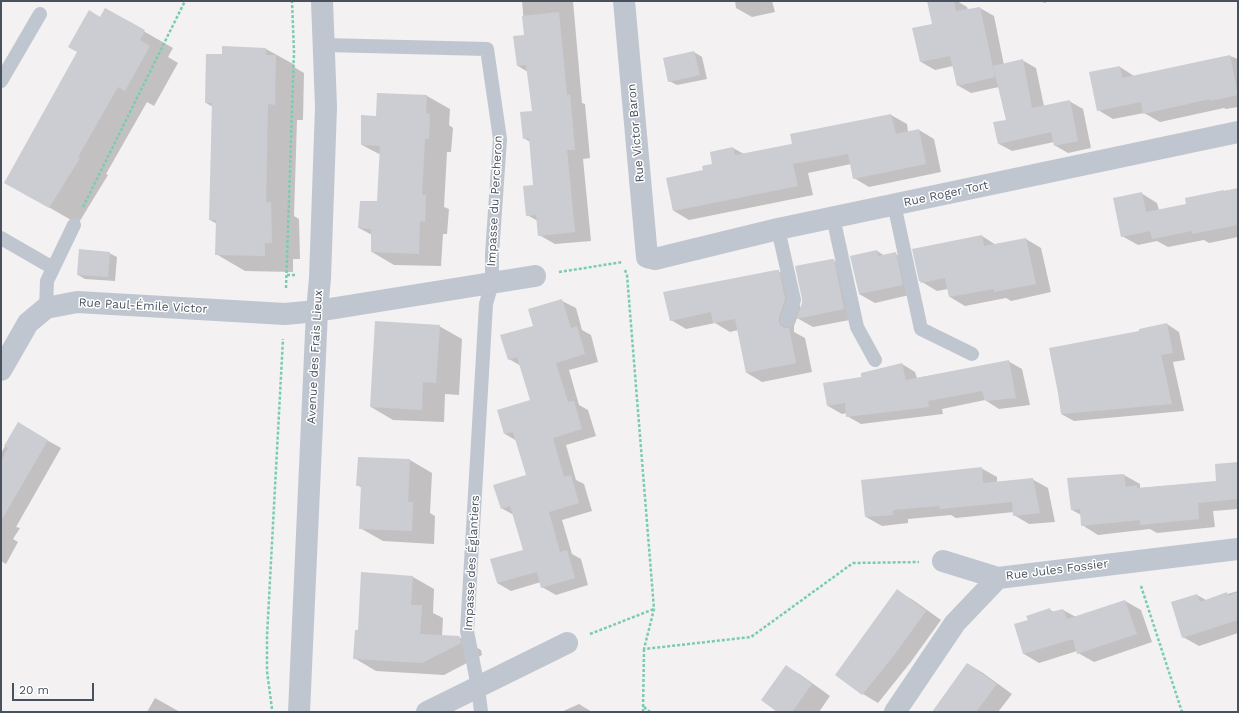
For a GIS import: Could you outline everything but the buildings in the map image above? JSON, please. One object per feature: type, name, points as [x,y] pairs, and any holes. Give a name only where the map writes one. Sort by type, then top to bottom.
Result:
[{"type":"street","name":"Avenue des Frais Lieux","points":[[299,712],[317,311],[320,278],[326,108],[322,1]]},
{"type":"street","name":"Rue Victor Baron","points":[[624,1],[651,258]]},
{"type":"street","name":"Rue Roger Tort","points":[[651,258],[833,217],[1238,132]]},
{"type":"street","name":"Impasse du Percheron","points":[[317,311],[535,276]]},
{"type":"street","name":"Rue Paul-Émile Victor","points":[[1,370],[28,323],[46,308],[78,302],[284,314],[317,311]]},
{"type":"street","name":"Rue Jules Fossier","points":[[895,712],[955,623],[998,578],[1238,549]]},
{"type":"street","points":[[943,561],[998,578]]},
{"type":"street","points":[[427,712],[567,643]]},
{"type":"lane","points":[[1,81],[40,14]]},
{"type":"lane","name":"Impasse du Percheron","points":[[324,45],[487,49],[500,139],[492,254],[492,283],[486,304],[477,463]]},
{"type":"lane","points":[[894,204],[921,330],[972,354]]},
{"type":"lane","points":[[833,217],[857,327],[875,360]]},
{"type":"lane","points":[[46,308],[47,281],[74,225]]},
{"type":"lane","points":[[778,229],[794,300],[787,320]]},
{"type":"lane","points":[[1,238],[53,268]]},
{"type":"lane","name":"Impasse des Églantiers","points":[[477,463],[467,631],[478,687],[481,712]]},
{"type":"path","points":[[74,225],[185,1]]},
{"type":"path","points":[[286,292],[294,52],[292,1]]},
{"type":"path","points":[[622,254],[622,262],[627,275],[654,609],[644,649],[643,712]]},
{"type":"path","points":[[535,276],[651,258]]},
{"type":"path","points":[[273,712],[267,671],[267,636],[283,337]]},
{"type":"path","points":[[644,649],[751,637],[853,564],[943,561]]},
{"type":"path","points":[[1133,561],[1182,712]]},
{"type":"path","points":[[567,643],[654,609]]},
{"type":"path","points":[[643,706],[650,712]]}]
